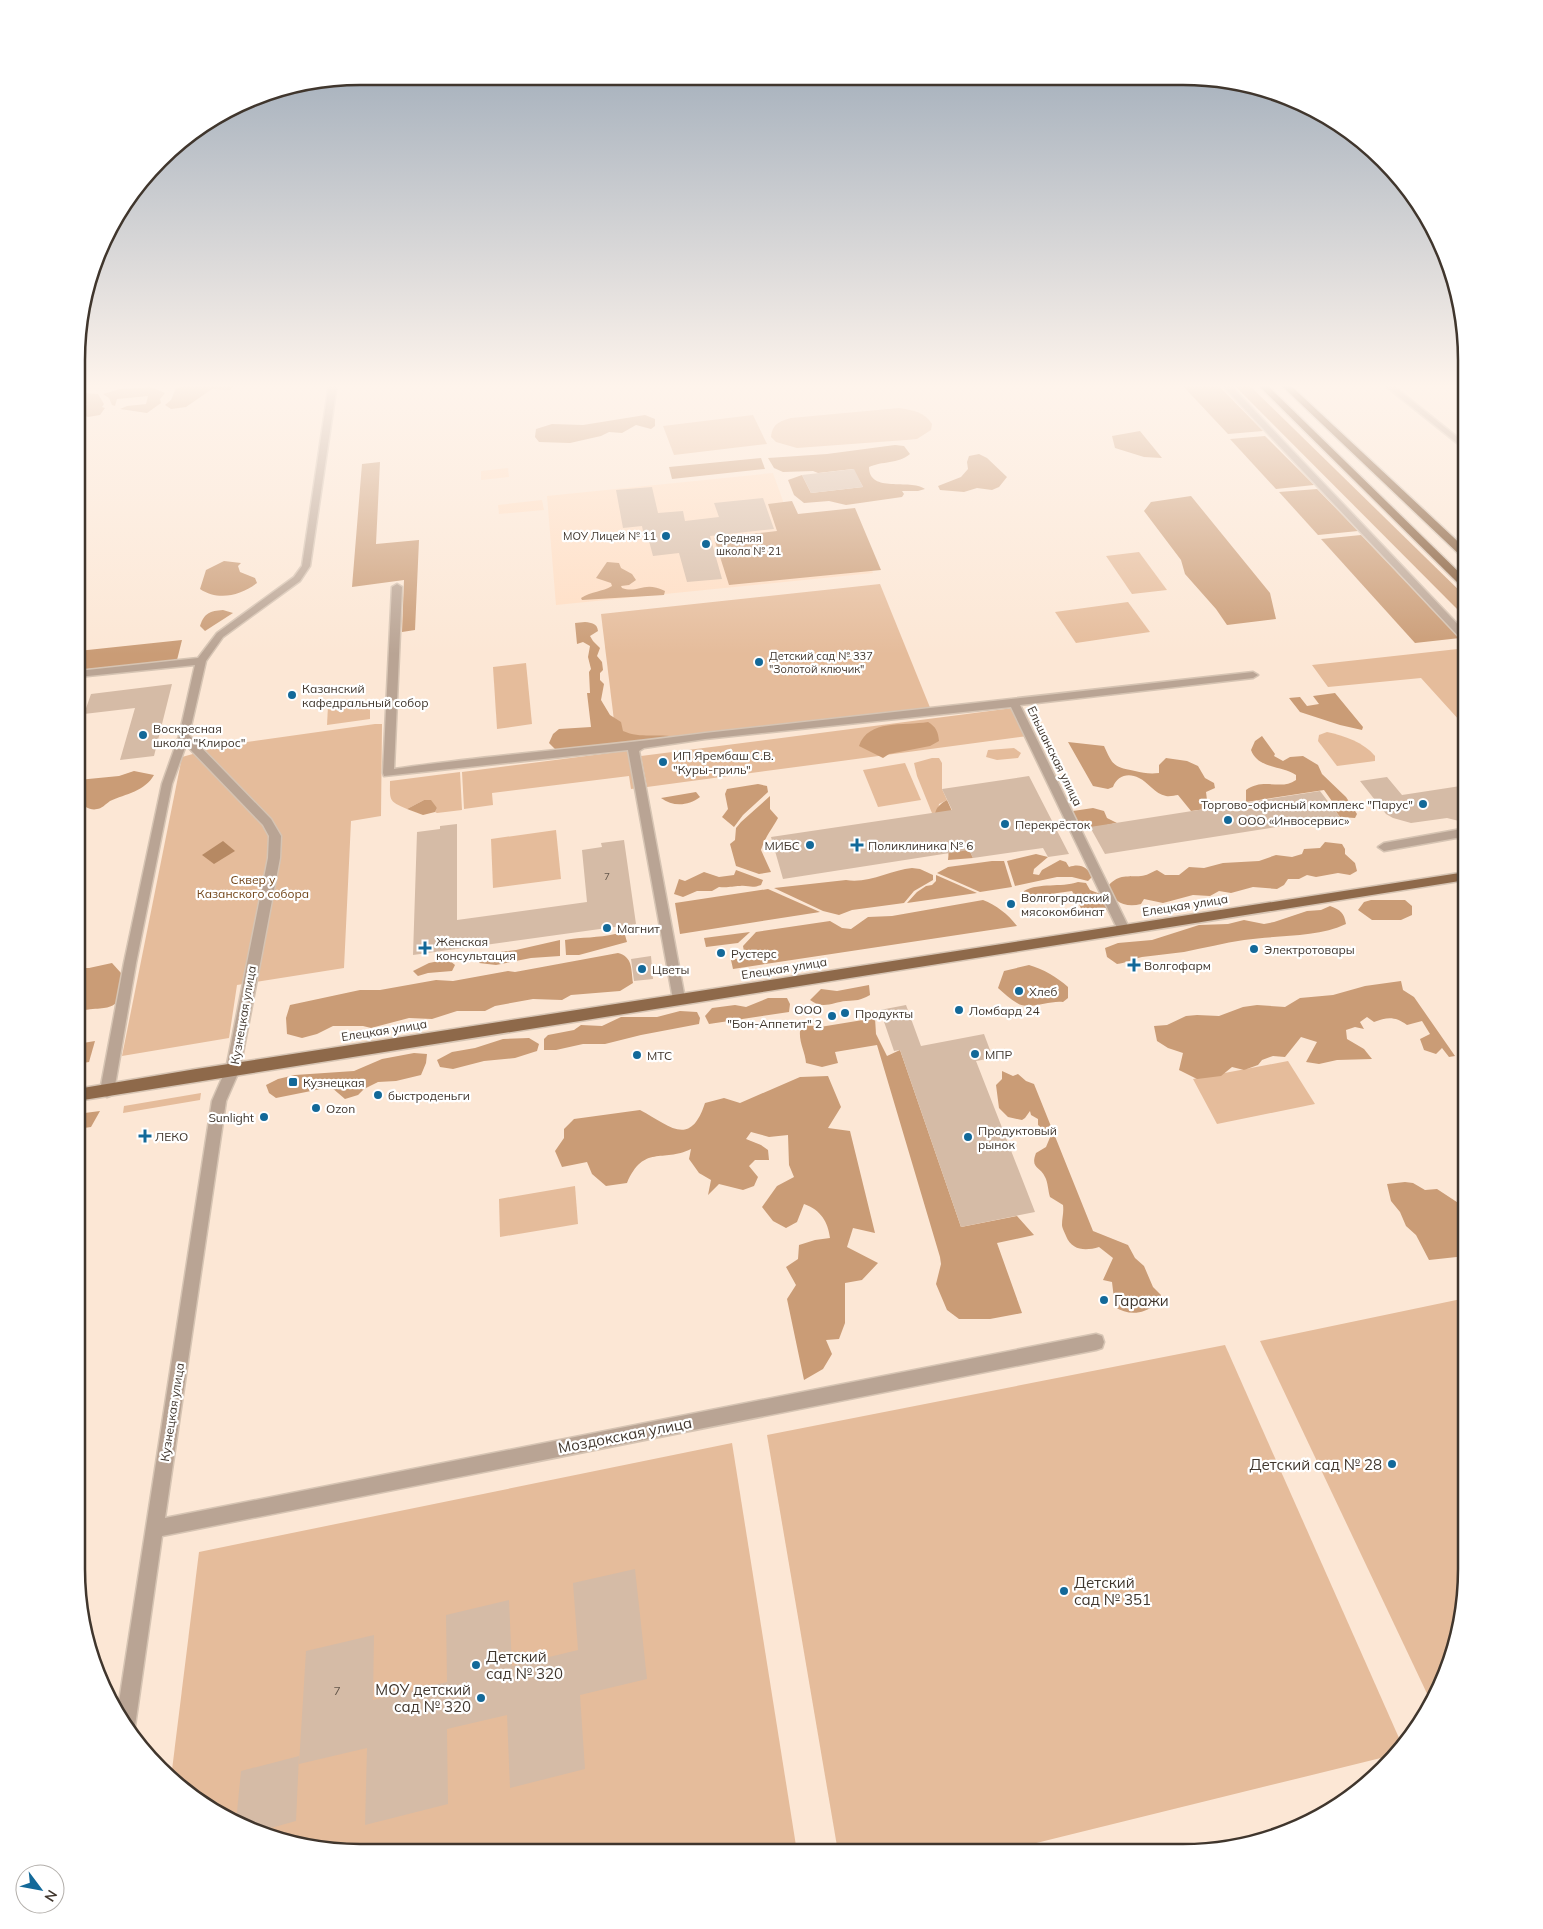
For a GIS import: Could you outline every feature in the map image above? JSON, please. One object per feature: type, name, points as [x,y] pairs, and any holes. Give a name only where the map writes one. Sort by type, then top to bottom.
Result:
[{"type":"highway","points":[[1353,474],[1458,577]]},
{"type":"highway","points":[[1380,474],[1458,548]]},
{"type":"main road","name":"Елецкая улица","points":[[85,1094],[233,1069],[1458,877]]},
{"type":"street","points":[[107,1091],[130,962],[167,784],[184,736],[201,661],[220,635],[296,579],[306,566],[320,474]]},
{"type":"street","points":[[1310,474],[1458,630]]},
{"type":"street","points":[[397,587],[388,773],[465,762],[641,745],[705,736],[1253,675]]},
{"type":"street","points":[[85,673],[201,661]]},
{"type":"street","name":"Ельшанская улица","points":[[1014,703],[1124,930]]},
{"type":"street","name":"Кузнецкая улица","points":[[127,1715],[219,1101],[233,1069],[274,858],[275,836],[267,822],[184,736]]},
{"type":"street","points":[[641,745],[633,750],[679,999]]},
{"type":"street","points":[[1384,847],[1458,833]]},
{"type":"street","name":"Моздокская улица","points":[[154,1529],[1096,1342]]},
{"type":"shaded area","points":[[361,474],[379,474],[376,544],[419,540],[415,630],[402,632],[404,580],[352,587]]},
{"type":"shaded area","points":[[481,474],[509,474],[509,477],[481,480]]},
{"type":"shaded area","points":[[671,474],[718,474],[672,479]]},
{"type":"shaded area","name":"Средняя школа № 21","points":[[773,474],[788,515],[846,510],[873,573],[556,605],[547,496]]},
{"type":"shaded area","points":[[856,474],[871,474],[876,480],[883,483],[918,486],[925,489],[902,491],[904,494],[902,497],[846,505],[829,501],[804,503],[794,495],[788,480],[802,475],[811,493],[863,487]]},
{"type":"shaded area","points":[[964,474],[1004,474],[1007,477],[999,487],[992,490],[977,488],[964,492],[940,490],[938,486],[961,477]]},
{"type":"shaded area","points":[[1262,474],[1303,474],[1314,485],[1276,489]]},
{"type":"shaded area","points":[[1323,474],[1340,474],[1458,589],[1458,610]]},
{"type":"shaded area","points":[[1317,489],[1358,531],[1318,535],[1279,492]]},
{"type":"shaded area","points":[[1191,496],[1270,593],[1276,619],[1227,625],[1216,609],[1185,574],[1181,560],[1144,511],[1151,502]]},
{"type":"shaded area","points":[[542,500],[544,510],[499,514],[498,505]]},
{"type":"shaded area","points":[[792,501],[798,514],[855,508],[881,570],[729,585],[714,538],[777,531],[768,504]]},
{"type":"shaded area","points":[[1361,535],[1458,636],[1458,638],[1415,643],[1321,539]]},
{"type":"shaded area","points":[[224,561],[241,563],[238,566],[240,572],[255,578],[257,583],[236,594],[221,596],[207,593],[200,589],[206,570]]},
{"type":"shaded area","points":[[607,562],[619,563],[621,568],[632,574],[636,580],[629,585],[621,586],[622,588],[658,588],[665,591],[664,595],[582,600],[581,598],[585,596],[612,586],[611,583],[596,578]]},
{"type":"shaded area","points":[[223,610],[233,613],[205,631],[200,626],[203,618],[208,614]]},
{"type":"shaded area","points":[[585,622],[597,626],[598,631],[590,636],[600,648],[597,656],[602,662],[603,670],[600,673],[600,680],[604,684],[601,700],[610,715],[621,722],[623,731],[643,735],[676,737],[558,752],[549,743],[553,734],[559,729],[591,727],[587,693],[590,693],[589,672],[591,669],[588,657],[590,646],[583,642],[577,644],[575,623]]},
{"type":"shaded area","points":[[182,640],[177,660],[85,669],[85,650]]},
{"type":"shaded area","points":[[1335,693],[1363,727],[1362,730],[1300,712],[1289,698],[1300,697],[1307,706],[1319,704],[1313,696]]},
{"type":"shaded area","points":[[928,722],[936,730],[939,741],[930,746],[889,754],[883,758],[859,746],[870,731],[878,728],[888,725]]},
{"type":"shaded area","points":[[1262,736],[1275,754],[1274,756],[1283,761],[1290,757],[1303,756],[1318,765],[1322,774],[1346,797],[1357,814],[1355,818],[1340,817],[1331,805],[1334,804],[1324,790],[1246,802],[1246,790],[1253,786],[1259,784],[1284,784],[1296,780],[1296,775],[1264,764],[1254,756],[1251,750],[1255,741]]},
{"type":"shaded area","points":[[1068,742],[1104,746],[1112,762],[1118,767],[1141,772],[1159,773],[1159,765],[1166,758],[1187,761],[1198,766],[1205,778],[1214,783],[1215,788],[1206,792],[1207,800],[1213,808],[1191,811],[1178,795],[1162,795],[1142,780],[1131,775],[1123,776],[1117,780],[1113,787],[1108,789],[1093,786]]},
{"type":"shaded area","points":[[134,771],[154,775],[146,785],[110,801],[100,808],[92,809],[85,806],[85,779],[119,776]]},
{"type":"shaded area","points":[[758,784],[767,786],[768,792],[743,815],[734,827],[722,817],[728,809],[725,794],[727,789]]},
{"type":"shaded area","points":[[696,792],[700,797],[686,804],[670,803],[661,798]]},
{"type":"shaded area","points":[[770,796],[770,809],[778,818],[761,850],[771,872],[759,874],[736,866],[730,844],[735,840],[736,828],[741,822]]},
{"type":"shaded area","points":[[424,800],[431,800],[437,808],[435,812],[423,815],[407,809]]},
{"type":"shaded area","points":[[947,800],[973,858],[948,860],[946,843],[935,813],[939,806]]},
{"type":"shaded area","points":[[1093,808],[1104,811],[1107,818],[1117,823],[1090,827],[1085,826],[1076,819],[1073,811]]},
{"type":"shaded area","points":[[223,841],[235,851],[214,864],[202,855]]},
{"type":"shaded area","points":[[1325,842],[1342,844],[1345,854],[1355,863],[1357,871],[1350,875],[1338,873],[1316,877],[1307,875],[1299,879],[1288,879],[1284,885],[1277,889],[1253,887],[1231,893],[1219,891],[1210,896],[1193,895],[1163,903],[1144,899],[1141,904],[1124,904],[1116,900],[1110,891],[1109,885],[1113,881],[1128,876],[1143,876],[1157,870],[1165,875],[1179,875],[1189,867],[1204,868],[1223,863],[1259,861],[1276,855],[1292,857],[1302,854],[1304,849],[1320,848]]},
{"type":"shaded area","points":[[1036,854],[1048,857],[1034,869],[1033,874],[1039,875],[1042,870],[1060,860],[1066,862],[1069,867],[1077,865],[1083,867],[1092,877],[1088,881],[1072,877],[1057,877],[1015,886],[1007,861]]},
{"type":"shaded area","points":[[1004,861],[1012,887],[980,892],[937,873],[948,867]]},
{"type":"shaded area","points":[[912,868],[920,869],[933,875],[933,880],[914,891],[904,903],[852,910],[839,915],[823,911],[774,888],[846,880],[863,880]]},
{"type":"shaded area","points":[[736,870],[763,880],[761,885],[755,887],[719,887],[712,891],[697,891],[683,897],[674,894],[679,879],[685,881],[704,872],[719,877],[734,875]]},
{"type":"shaded area","points":[[936,875],[977,893],[907,903],[917,892],[926,886],[932,885],[936,881]]},
{"type":"shaded area","points":[[1078,882],[1086,883],[1090,890],[1103,895],[1110,906],[1108,910],[1084,914],[1072,891],[1022,898],[1024,891],[1030,888]]},
{"type":"shaded area","points":[[768,889],[820,912],[680,934],[675,903]]},
{"type":"shaded area","points":[[983,900],[1002,910],[1017,926],[733,969],[731,960],[745,957],[743,946],[756,932],[830,921],[842,928],[851,929],[868,917],[892,916]]},
{"type":"shaded area","points":[[1371,900],[1405,900],[1412,906],[1412,915],[1401,920],[1372,920],[1358,910],[1364,902]]},
{"type":"shaded area","points":[[1330,906],[1341,912],[1346,924],[1322,932],[1256,938],[1184,952],[1142,957],[1117,964],[1107,957],[1105,948],[1118,943],[1152,940],[1199,925],[1228,924],[1244,920],[1264,924]]},
{"type":"shaded area","points":[[750,932],[738,943],[706,947],[704,938]]},
{"type":"shaded area","points":[[615,934],[625,935],[627,942],[579,955],[566,955],[565,940]]},
{"type":"shaded area","points":[[560,940],[560,956],[531,958],[496,965],[479,963],[481,957],[490,953],[516,950]]},
{"type":"shaded area","points":[[618,953],[629,961],[633,983],[620,991],[571,995],[562,1000],[533,999],[495,1006],[485,1011],[457,1011],[432,1019],[409,1018],[371,1028],[363,1026],[333,1026],[317,1034],[302,1038],[287,1034],[286,1018],[290,1005],[360,990],[380,990],[436,980],[453,981]]},
{"type":"shaded area","points":[[444,960],[450,961],[455,965],[452,971],[428,973],[418,976],[413,971],[429,963]]},
{"type":"shaded area","points":[[112,963],[121,973],[129,973],[121,996],[113,1006],[85,1010],[85,968]]},
{"type":"shaded area","points":[[1029,965],[1045,971],[1064,983],[1068,987],[1068,998],[1063,1002],[1027,1006],[1012,1000],[998,988],[1004,971]]},
{"type":"shaded area","points":[[1401,981],[1403,990],[1414,997],[1455,1056],[1449,1057],[1442,1048],[1436,1054],[1424,1050],[1420,1039],[1430,1034],[1422,1021],[1407,1025],[1395,1019],[1387,1018],[1374,1022],[1367,1017],[1360,1022],[1364,1029],[1355,1027],[1346,1030],[1347,1039],[1364,1049],[1372,1059],[1337,1060],[1319,1064],[1306,1062],[1317,1042],[1301,1037],[1285,1057],[1273,1056],[1262,1060],[1258,1065],[1244,1070],[1232,1067],[1221,1076],[1197,1079],[1179,1070],[1183,1053],[1168,1048],[1157,1041],[1154,1026],[1167,1025],[1186,1016],[1219,1016],[1243,1007],[1257,1005],[1285,1007],[1300,998],[1333,995],[1365,986]]},
{"type":"shaded area","points":[[869,985],[870,995],[860,999],[828,1005],[819,1005],[810,1000],[821,989],[837,991]]},
{"type":"shaded area","points":[[768,998],[787,998],[790,1004],[789,1012],[709,1024],[705,1016],[712,1008],[735,1005],[746,1007]]},
{"type":"shaded area","points":[[680,1011],[697,1012],[700,1018],[699,1024],[605,1044],[583,1044],[556,1050],[544,1050],[544,1039],[548,1035],[574,1030],[581,1025],[602,1026],[621,1017],[657,1017]]},
{"type":"shaded area","points":[[875,1018],[876,1034],[887,1056],[900,1050],[961,1227],[1017,1216],[1034,1235],[997,1243],[1022,1313],[990,1319],[959,1319],[947,1310],[936,1284],[941,1264],[940,1257],[877,1045],[835,1052],[838,1063],[822,1067],[806,1063],[800,1031],[806,1025],[820,1027]]},
{"type":"shaded area","points":[[529,1038],[539,1044],[537,1051],[515,1058],[484,1061],[453,1069],[440,1067],[437,1060],[452,1052],[475,1048],[503,1039]]},
{"type":"shaded area","points":[[95,1041],[89,1062],[85,1063],[85,1043]]},
{"type":"shaded area","points":[[414,1053],[427,1054],[426,1063],[421,1075],[396,1081],[378,1082],[364,1089],[358,1095],[345,1099],[331,1087],[276,1098],[269,1093],[266,1085],[278,1079],[295,1075],[354,1071],[382,1059]]},
{"type":"shaded area","points":[[1002,1071],[1013,1076],[1018,1074],[1026,1081],[1034,1084],[1093,1231],[1128,1245],[1135,1258],[1144,1266],[1153,1287],[1161,1295],[1159,1304],[1145,1311],[1135,1313],[1115,1307],[1112,1282],[1103,1280],[1113,1258],[1099,1247],[1080,1249],[1069,1241],[1062,1226],[1063,1205],[1050,1197],[1046,1179],[1034,1162],[1036,1153],[1046,1147],[1051,1135],[1038,1125],[1038,1119],[1031,1115],[1030,1111],[1022,1120],[1008,1117],[999,1108],[996,1085],[1002,1079]]},
{"type":"shaded area","points":[[828,1076],[841,1107],[828,1128],[850,1131],[875,1233],[853,1228],[847,1247],[878,1263],[862,1280],[845,1283],[845,1323],[839,1339],[826,1340],[832,1354],[823,1369],[804,1380],[787,1299],[796,1285],[786,1267],[798,1259],[799,1245],[830,1238],[823,1217],[804,1204],[797,1222],[786,1228],[773,1221],[762,1207],[777,1186],[794,1177],[789,1165],[788,1135],[769,1137],[751,1132],[746,1139],[768,1150],[769,1160],[755,1160],[749,1166],[758,1177],[754,1186],[743,1190],[719,1184],[708,1195],[711,1180],[699,1173],[689,1159],[691,1149],[681,1153],[647,1159],[640,1163],[633,1171],[627,1183],[606,1186],[592,1174],[587,1162],[562,1167],[555,1151],[564,1138],[564,1129],[574,1119],[640,1110],[669,1127],[685,1129],[693,1126],[705,1103],[724,1098],[740,1103],[800,1077]]},
{"type":"shaded area","points":[[100,1111],[91,1127],[85,1128],[85,1113]]},
{"type":"shaded area","points":[[1405,1182],[1413,1183],[1425,1190],[1437,1189],[1458,1203],[1458,1257],[1429,1260],[1416,1235],[1406,1226],[1400,1212],[1391,1201],[1387,1184]]},
{"type":"green space","points":[[1139,552],[1167,590],[1132,594],[1106,556]]},
{"type":"green space","name":"Детский сад № 337 \"Золотой ключик\"","points":[[880,584],[931,710],[617,745],[601,614]]},
{"type":"green space","points":[[1128,602],[1150,632],[1076,643],[1055,612]]},
{"type":"green space","points":[[1458,649],[1458,719],[1421,678],[1328,687],[1312,665]]},
{"type":"green space","points":[[526,663],[532,724],[497,729],[493,667]]},
{"type":"green space","points":[[370,701],[370,719],[327,725],[328,706]]},
{"type":"green space","points":[[1013,708],[1028,736],[647,787],[641,756]]},
{"type":"green space","name":"Сквер у Казанского собора","points":[[382,724],[381,816],[351,821],[344,968],[237,985],[229,1038],[122,1056],[182,757],[225,745]]},
{"type":"green space","points":[[1327,732],[1359,743],[1375,756],[1375,761],[1337,766],[1318,741],[1319,735]]},
{"type":"green space","points":[[1014,748],[1021,753],[1018,758],[997,760],[986,757],[988,750]]},
{"type":"green space","points":[[633,750],[639,788],[631,789],[629,776],[492,793],[493,805],[464,809],[462,772]]},
{"type":"green space","points":[[939,758],[942,763],[942,789],[947,800],[939,804],[936,823],[917,776],[914,763]]},
{"type":"green space","points":[[905,763],[921,800],[878,807],[863,770]]},
{"type":"green space","points":[[460,772],[462,810],[437,813],[435,812],[437,808],[424,800],[407,809],[396,804],[391,799],[390,781]]},
{"type":"green space","points":[[556,830],[561,879],[493,888],[491,839]]},
{"type":"green space","points":[[1288,1061],[1315,1104],[1217,1124],[1193,1079]]},
{"type":"green space","points":[[201,1093],[200,1100],[123,1113],[124,1106]]},
{"type":"green space","points":[[575,1186],[578,1224],[500,1237],[499,1199]]},
{"type":"green space","name":"Детский сад № 28","points":[[1458,1300],[1458,1569],[1456,1605],[1449,1640],[1428,1695],[1260,1341]]},
{"type":"green space","name":"Детский сад № 351","points":[[1225,1345],[1399,1739],[1384,1757],[1032,1844],[837,1844],[767,1435]]},
{"type":"green space","name":"Детский сад № 320","points":[[732,1443],[796,1844],[360,1844],[306,1839],[271,1829],[238,1816],[207,1798],[172,1770],[199,1552]]},
{"type":"building","points":[[857,474],[863,487],[811,493],[802,475]]},
{"type":"building","name":"МОУ Лицей № 11","points":[[652,487],[658,513],[683,511],[685,521],[719,517],[714,503],[763,498],[774,529],[710,536],[722,579],[687,582],[679,553],[653,556],[649,541],[645,541],[642,526],[623,528],[616,490]]},
{"type":"building","name":"Воскресная школа \"Клирос\"","points":[[172,684],[154,756],[120,760],[135,708],[85,714],[91,694]]},
{"type":"building","points":[[1029,776],[1069,854],[1048,857],[1043,848],[973,858],[969,850],[783,879],[771,837],[952,810],[942,789]]},
{"type":"building","name":"Торгово-офисный комплекс \"Парус\"","points":[[1387,777],[1402,795],[1458,786],[1458,821],[1447,818],[1411,823],[1393,818],[1386,814],[1360,781]]},
{"type":"building","name":"ООО «Инвосервис»","points":[[1320,791],[1340,817],[1105,854],[1090,827]]},
{"type":"building","name":"Женская консультация","points":[[457,824],[457,920],[587,902],[582,850],[602,847],[601,843],[624,840],[636,924],[413,955],[417,832],[440,829],[440,826]]},
{"type":"building","name":"Цветы","points":[[651,956],[653,979],[634,981],[631,959]]},
{"type":"building","name":"Продуктовый рынок","points":[[906,1005],[921,1046],[984,1034],[993,1058],[976,1061],[1035,1212],[961,1227],[900,1050],[894,1051],[880,1010]]},
{"type":"building","name":"МОУ детский сад № 320","points":[[635,1569],[647,1679],[580,1695],[585,1769],[510,1788],[507,1715],[447,1729],[448,1804],[365,1825],[367,1748],[299,1764],[306,1651],[374,1635],[373,1700],[447,1682],[446,1615],[509,1600],[512,1666],[578,1650],[573,1583]]},
{"type":"building","points":[[299,1756],[296,1821],[269,1828],[237,1815],[241,1771]]},
{"type":"place","name":"МОУ Лицей № 11","points":[[666,536]]},
{"type":"place","name":"Средняя школа № 21","points":[[706,544]]},
{"type":"place","name":"Детский сад № 337 \"Золотой ключик\"","points":[[759,662]]},
{"type":"place","name":"Казанский кафедральный собор","points":[[292,695]]},
{"type":"place","name":"Воскресная школа \"Клирос\"","points":[[143,735]]},
{"type":"place","name":"ИП Ярембаш С.В. \"Куры-гриль\"","points":[[663,762]]},
{"type":"place","name":"Торгово-офисный комплекс \"Парус\"","points":[[1423,804]]},
{"type":"place","name":"ООО «Инвосервис»","points":[[1228,820]]},
{"type":"place","name":"Перекрёсток","points":[[1005,824]]},
{"type":"place","name":"МИБС","points":[[810,845]]},
{"type":"place","name":"Поликлиника № 6","points":[[857,845]]},
{"type":"place","name":"Волгоградский мясокомбинат","points":[[1011,904]]},
{"type":"place","name":"Магнит","points":[[607,928]]},
{"type":"place","name":"Женская консультация","points":[[425,948]]},
{"type":"place","name":"Электротовары","points":[[1254,949]]},
{"type":"place","name":"Рустерс","points":[[721,953]]},
{"type":"place","name":"Волгофарм","points":[[1134,965]]},
{"type":"place","name":"Цветы","points":[[642,969]]},
{"type":"place","name":"Хлеб","points":[[1019,991]]},
{"type":"place","name":"Ломбард 24","points":[[959,1010]]},
{"type":"place","name":"Продукты","points":[[845,1013]]},
{"type":"place","name":"ООО \"Бон-Аппетит\" 2","points":[[832,1016]]},
{"type":"place","name":"МПР","points":[[975,1054]]},
{"type":"place","name":"МТС","points":[[637,1055]]},
{"type":"place","name":"Кузнецкая","points":[[293,1082]]},
{"type":"place","name":"быстроденьги","points":[[378,1095]]},
{"type":"place","name":"Ozon","points":[[316,1108]]},
{"type":"place","name":"Sunlight","points":[[264,1117]]},
{"type":"place","name":"ЛЕКО","points":[[145,1136]]},
{"type":"place","name":"Продуктовый рынок","points":[[968,1137]]},
{"type":"place","name":"Гаражи","points":[[1104,1300]]},
{"type":"place","name":"Детский сад № 28","points":[[1392,1464]]},
{"type":"place","name":"Детский сад № 351","points":[[1064,1591]]},
{"type":"place","name":"Детский сад № 320","points":[[476,1665]]},
{"type":"place","name":"МОУ детский сад № 320","points":[[481,1698]]}]
